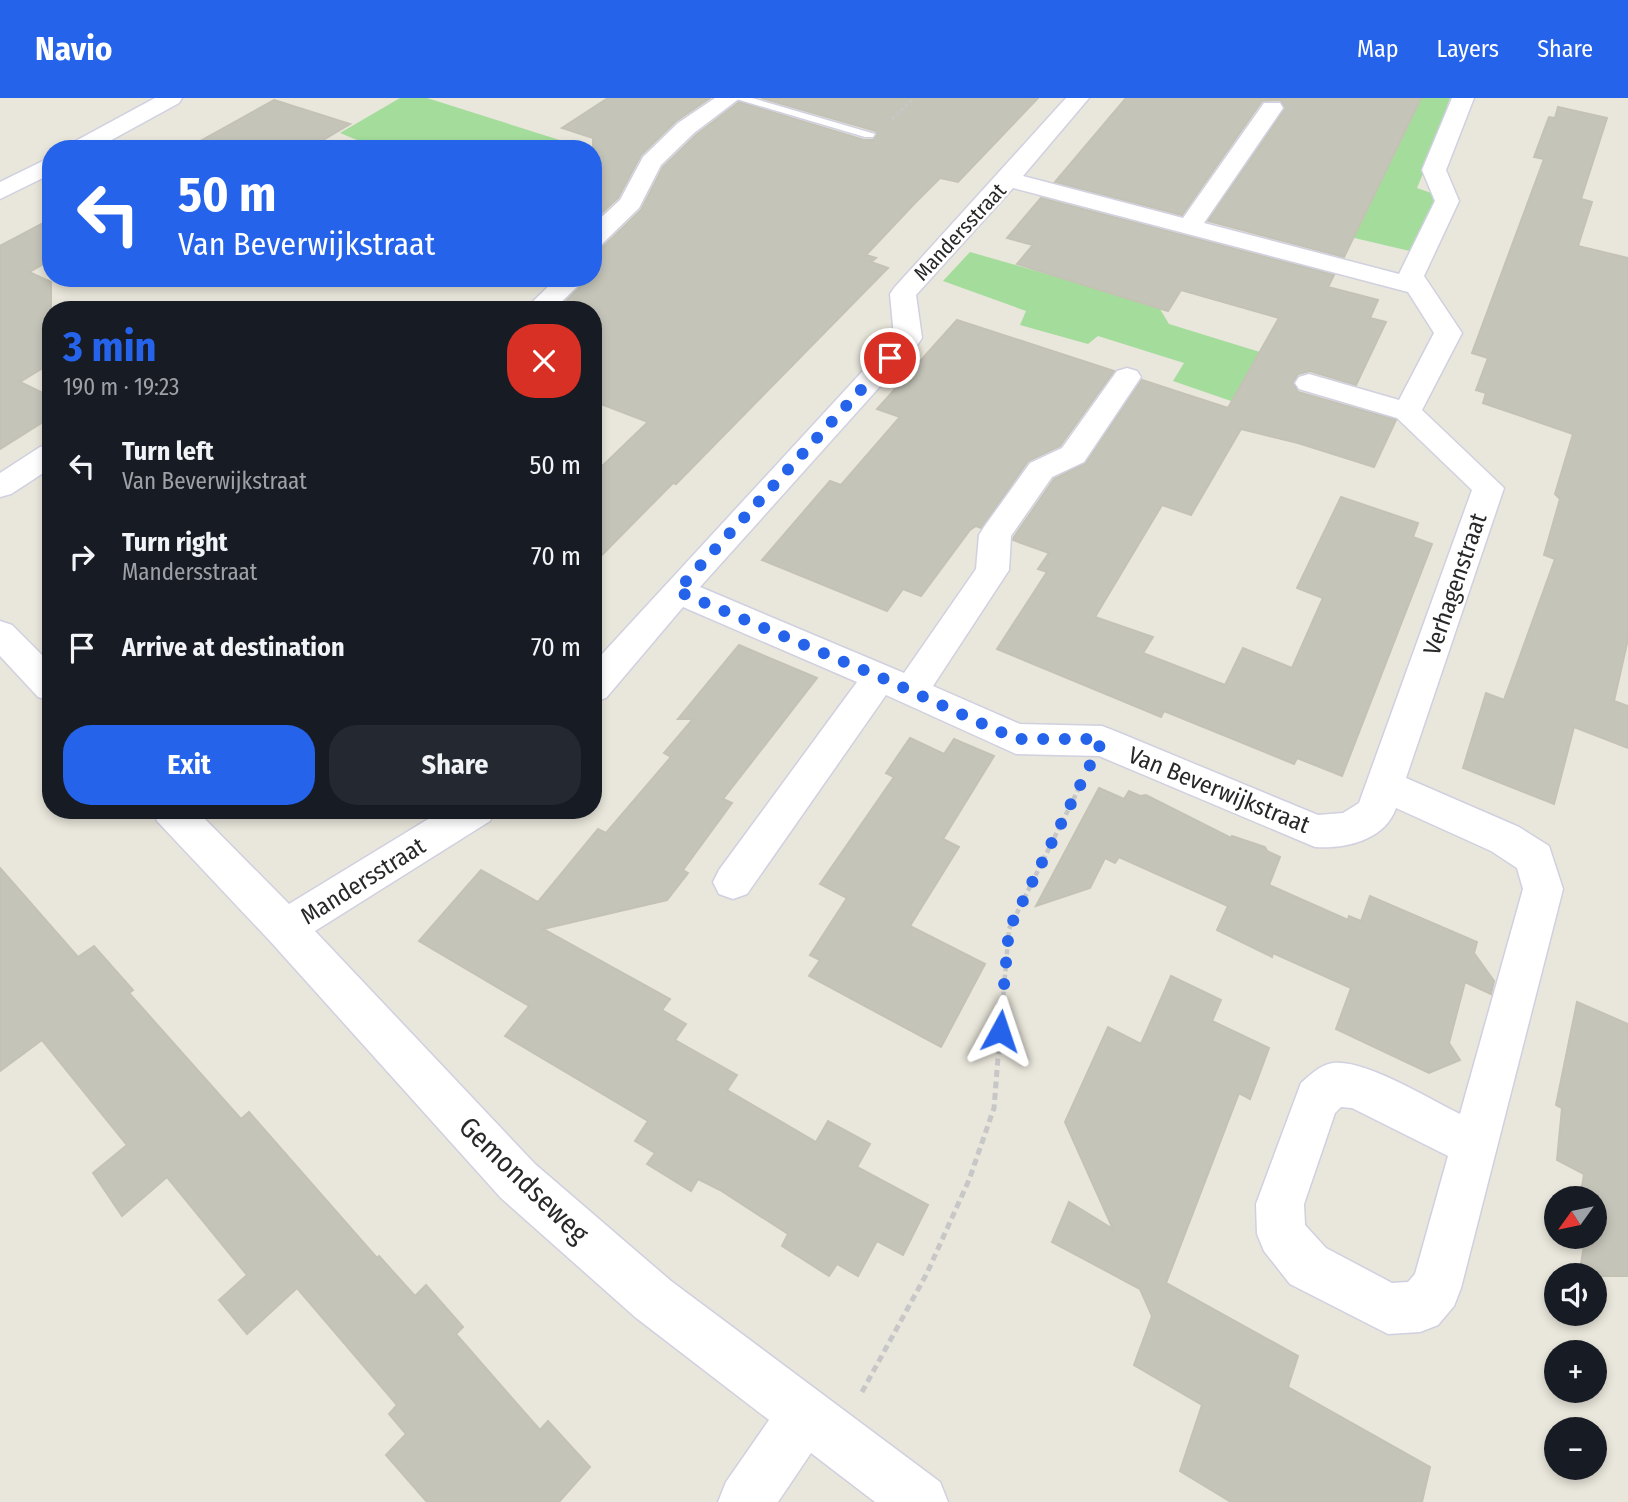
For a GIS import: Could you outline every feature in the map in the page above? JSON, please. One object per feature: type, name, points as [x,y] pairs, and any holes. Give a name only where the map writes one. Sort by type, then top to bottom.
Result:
[{"type":"street","points":[[95,140],[172,98]]},
{"type":"street","points":[[602,230],[630,203],[651,162],[686,128],[729,98]]},
{"type":"street","name":"Mandersstraat","points":[[602,678],[677,591],[908,338],[903,295],[1009,180],[1078,98]]},
{"type":"street","points":[[1407,412],[1448,334],[1411,276],[1447,201],[1434,170],[1463,98]]},
{"type":"street","points":[[1190,226],[1272,108]]},
{"type":"street","points":[[0,192],[42,169]]},
{"type":"street","points":[[1009,180],[1419,287]]},
{"type":"street","points":[[547,301],[563,287]]},
{"type":"street","points":[[733,882],[992,570],[995,536],[1041,470],[1073,454],[1127,377]]},
{"type":"street","name":"Verhagenstraat","points":[[1309,383],[1407,412],[1488,488],[1384,785]]},
{"type":"street","points":[[0,487],[42,460]]},
{"type":"street","name":"Van Beverwijkstraat","points":[[677,591],[1016,739],[1102,741],[1315,831],[1336,832],[1359,826],[1375,813],[1384,785]]},
{"type":"street","points":[[0,634],[42,678]]},
{"type":"street","points":[[1384,785],[1505,839],[1535,858],[1543,890],[1436,1288],[1420,1307],[1388,1309],[1308,1266],[1281,1234],[1280,1204],[1317,1100],[1332,1085],[1356,1086],[1474,1145]]},
{"type":"street","name":"Gemondseweg","points":[[180,819],[285,928],[518,1181],[653,1299],[920,1502]]},
{"type":"street","name":"Mandersstraat","points":[[285,928],[461,819]]},
{"type":"street","points":[[746,1502],[820,1427]]},
{"type":"lane","points":[[739,98],[869,134]]},
{"type":"path","points":[[820,1427],[927,1273],[969,1180],[994,1108],[1009,929],[1102,741]]},
{"type":"green space","points":[[400,98],[427,98],[560,140],[357,140],[340,133]]},
{"type":"green space","points":[[1411,98],[1450,98],[1446,109],[1452,113],[1441,130],[1417,188],[1437,195],[1414,252],[1346,236]]},
{"type":"green space","points":[[970,252],[1141,301],[1160,309],[1169,324],[1299,364],[1263,412],[1173,381],[1184,363],[1098,336],[1088,344],[1020,325],[1026,311],[943,281]]},
{"type":"building","points":[[608,98],[710,98],[676,121],[641,155],[618,198],[602,213],[602,140],[593,140],[562,128]]},
{"type":"building","points":[[761,98],[1038,98],[958,182],[940,178],[915,203],[866,255],[876,258],[871,262],[888,268],[676,484],[673,483],[602,555],[602,466],[648,422],[602,404],[602,301],[566,301],[580,287],[602,287],[602,246],[641,210],[663,167],[696,135],[739,102],[864,140],[873,140],[877,135],[876,131]]},
{"type":"building","points":[[1126,98],[1421,98],[1344,257],[1208,221],[1285,109],[1280,100],[1262,101],[1182,215],[1055,182]]},
{"type":"building","points":[[274,100],[350,124],[323,140],[202,140]]},
{"type":"building","points":[[1558,107],[1607,118],[1581,199],[1592,202],[1578,246],[1628,258],[1628,639],[1614,701],[1628,706],[1628,748],[1574,727],[1554,804],[1463,768],[1486,693],[1504,700],[1555,559],[1544,555],[1560,499],[1555,494],[1573,434],[1483,403],[1486,393],[1476,390],[1488,358],[1472,353],[1544,159],[1534,157],[1549,117],[1555,118]]},
{"type":"building","points":[[1041,198],[1334,275],[1328,287],[1378,300],[1370,318],[1386,322],[1356,385],[1310,371],[1298,374],[1293,382],[1298,392],[1396,420],[1374,467],[1298,443],[1241,429],[1191,515],[1162,505],[1095,617],[1153,637],[1143,653],[1225,685],[1243,648],[1292,668],[1323,598],[1297,588],[1341,497],[1418,523],[1413,537],[1432,544],[1342,776],[1297,758],[1294,764],[1164,711],[1161,717],[997,649],[1047,572],[1038,569],[1049,553],[1013,540],[1054,479],[1086,463],[1142,380],[1228,408],[1279,318],[1181,290],[1168,311],[1017,264],[1033,245],[1007,238]]},
{"type":"building","points":[[42,224],[42,265],[29,272],[42,278],[42,287],[51,287],[51,301],[42,301],[42,369],[20,382],[42,393],[42,423],[0,449],[0,246]]},
{"type":"building","points":[[957,320],[1114,371],[1060,446],[1028,461],[981,528],[976,526],[970,530],[921,596],[903,589],[887,611],[762,560],[830,481],[841,485],[900,417],[877,409]]},
{"type":"building","points":[[739,645],[817,678],[723,799],[732,803],[683,870],[688,873],[667,900],[543,929],[670,999],[662,1010],[686,1024],[675,1040],[737,1075],[727,1090],[816,1142],[828,1121],[870,1144],[857,1167],[928,1205],[903,1255],[877,1241],[858,1276],[837,1264],[829,1276],[782,1246],[788,1234],[720,1190],[698,1179],[691,1191],[647,1164],[655,1153],[635,1141],[648,1121],[505,1036],[529,1006],[419,941],[481,870],[538,902],[598,829],[606,833],[671,757],[664,753],[693,719],[678,719]]},
{"type":"building","points":[[910,738],[944,754],[954,739],[994,756],[943,839],[959,847],[910,926],[985,964],[941,1047],[809,976],[820,960],[810,955],[847,898],[820,884],[894,777],[886,773]]},
{"type":"building","points":[[1099,788],[1124,799],[1129,791],[1140,796],[1146,795],[1231,838],[1232,836],[1265,847],[1267,851],[1280,857],[1269,885],[1348,920],[1349,916],[1361,921],[1370,896],[1477,942],[1474,953],[1494,981],[1491,994],[1465,982],[1449,1043],[1460,1060],[1429,1073],[1336,1029],[1351,988],[1273,953],[1272,957],[1217,930],[1228,906],[1119,857],[1115,863],[1105,858],[1090,888],[1036,906]]},
{"type":"building","points":[[0,868],[78,957],[94,946],[133,990],[129,993],[241,1119],[249,1112],[377,1258],[379,1256],[415,1296],[426,1285],[463,1327],[456,1334],[540,1430],[548,1421],[590,1467],[559,1502],[427,1502],[386,1455],[406,1434],[389,1414],[397,1405],[297,1288],[247,1334],[219,1300],[247,1275],[167,1177],[122,1216],[93,1173],[127,1145],[42,1040],[0,1071]]},
{"type":"building","points":[[1171,976],[1221,1000],[1212,1021],[1269,1048],[1250,1099],[1239,1093],[1166,1283],[1298,1356],[1288,1387],[1430,1467],[1422,1502],[1231,1502],[1180,1471],[1202,1405],[1134,1365],[1152,1316],[1140,1289],[1052,1242],[1069,1202],[1113,1229],[1065,1122],[1108,1027],[1141,1044]]},
{"type":"building","points":[[1577,1002],[1628,1024],[1628,1276],[1607,1276],[1607,1263],[1581,1263],[1583,1250],[1607,1249],[1607,1186],[1582,1186],[1584,1174],[1557,1160],[1562,1108],[1556,1105]]},
{"type":"route","points":[[890,358],[677,591],[880,677],[1016,739],[1102,741],[1009,929],[1000,1031]]}]
